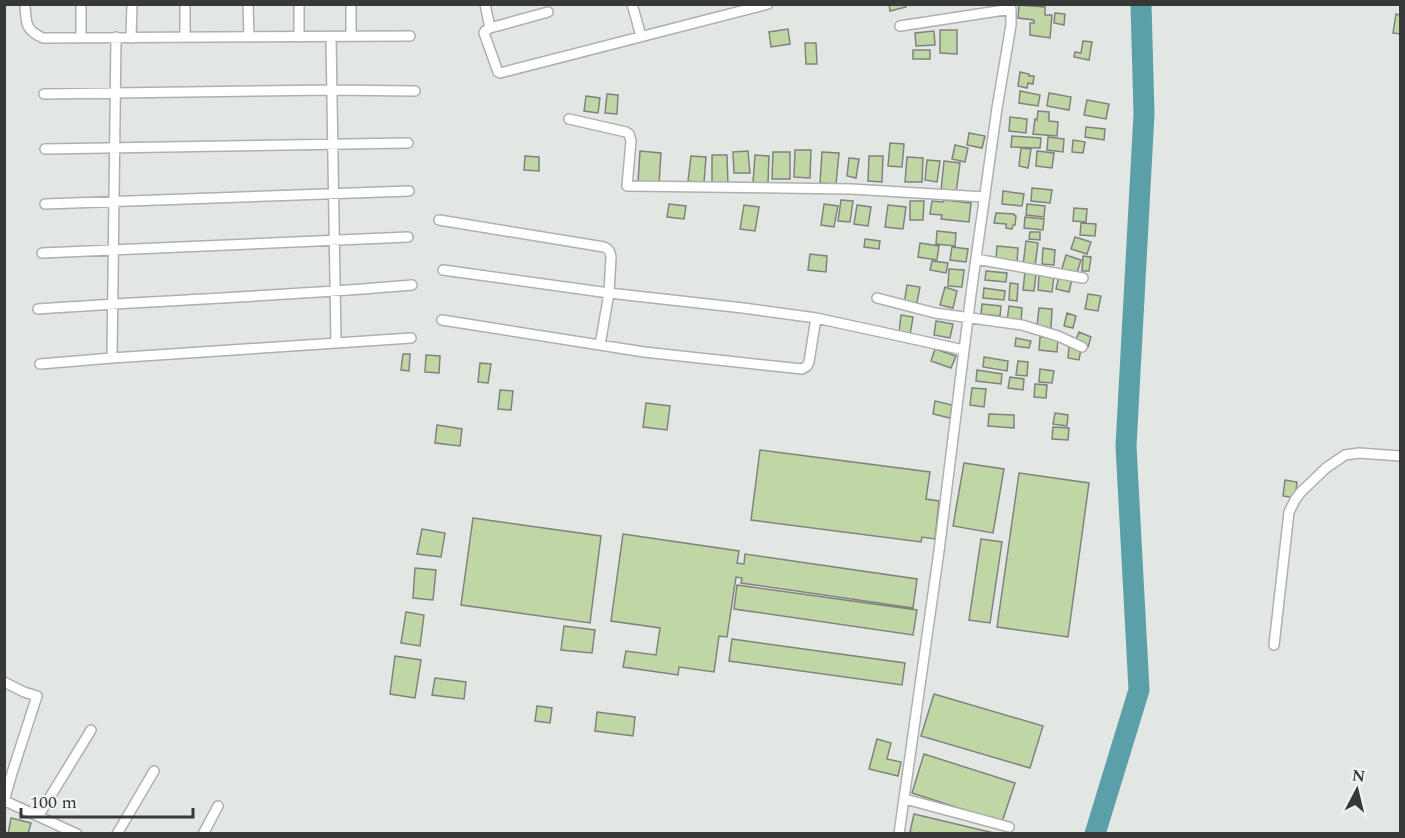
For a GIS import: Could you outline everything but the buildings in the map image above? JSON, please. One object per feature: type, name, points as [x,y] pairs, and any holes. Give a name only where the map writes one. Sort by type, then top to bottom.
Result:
[{"type":"street","points":[[25,4],[26,23],[31,32],[43,38],[410,36]]},
{"type":"street","points":[[81,4],[81,38]]},
{"type":"street","points":[[131,38],[132,4]]},
{"type":"street","points":[[185,4],[185,37]]},
{"type":"street","points":[[248,4],[249,37]]},
{"type":"street","points":[[299,4],[299,37]]},
{"type":"street","points":[[351,4],[351,36]]},
{"type":"street","points":[[485,4],[490,28]]},
{"type":"street","points":[[632,4],[640,36]]},
{"type":"street","points":[[548,12],[490,28],[484,32],[499,73],[768,4]]},
{"type":"street","points":[[899,834],[939,551],[976,259],[1011,25],[1010,7],[900,26]]},
{"type":"street","points":[[331,36],[336,343]]},
{"type":"street","points":[[112,358],[116,38]]},
{"type":"street","points":[[44,94],[415,91]]},
{"type":"street","points":[[569,119],[629,134],[631,141],[627,186],[851,189],[985,197]]},
{"type":"street","points":[[45,149],[408,143]]},
{"type":"street","points":[[45,204],[409,191]]},
{"type":"street","points":[[439,220],[604,247],[611,252],[609,293],[600,345]]},
{"type":"street","points":[[42,254],[408,237]]},
{"type":"street","points":[[976,259],[1083,278]]},
{"type":"street","points":[[443,270],[816,318],[964,350]]},
{"type":"street","points":[[38,309],[336,292],[412,285]]},
{"type":"street","points":[[877,298],[935,313],[1044,330],[1082,347]]},
{"type":"street","points":[[442,320],[644,352],[802,369],[809,362],[816,318]]},
{"type":"street","points":[[40,364],[411,338]]},
{"type":"street","points":[[1274,645],[1289,512],[1301,492],[1326,468],[1345,455],[1359,453],[1401,456]]},
{"type":"street","points":[[4,682],[37,696],[8,772],[5,801],[39,815],[55,829],[77,834]]},
{"type":"street","points":[[39,815],[91,730]]},
{"type":"street","points":[[117,834],[154,771]]},
{"type":"street","points":[[905,799],[1009,827]]},
{"type":"street","points":[[203,834],[218,806]]},
{"type":"waterway","points":[[1095,834],[1139,690],[1126,446],[1144,114],[1141,4]]}]
